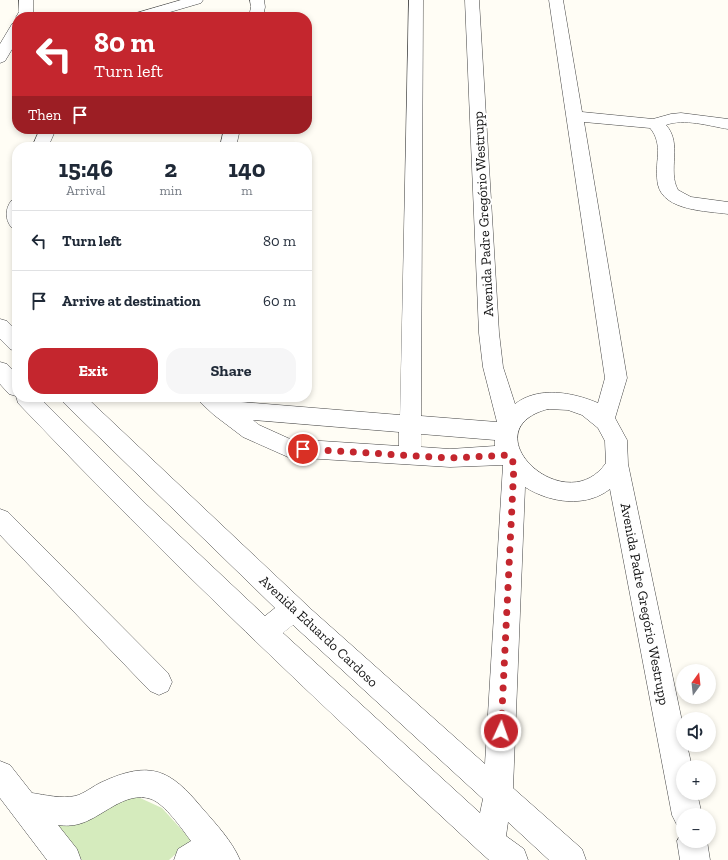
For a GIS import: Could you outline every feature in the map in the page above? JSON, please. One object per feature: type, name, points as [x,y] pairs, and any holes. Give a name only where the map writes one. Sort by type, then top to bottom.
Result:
[{"type":"street","points":[[26,0],[26,12]]},
{"type":"street","points":[[155,12],[196,0]]},
{"type":"street","points":[[257,0],[257,12]]},
{"type":"street","points":[[410,455],[416,0]]},
{"type":"street","name":"Avenida Padre Gregório Westrupp","points":[[472,0],[489,332],[493,367],[501,393],[508,429]]},
{"type":"street","points":[[556,0],[616,378],[604,419]]},
{"type":"street","points":[[0,58],[12,36]]},
{"type":"street","points":[[574,116],[655,124],[661,128],[665,137],[667,186],[672,194],[683,200],[728,208]]},
{"type":"street","points":[[655,124],[673,118],[728,124]]},
{"type":"street","points":[[0,326],[12,339]]},
{"type":"street","points":[[0,370],[12,383]]},
{"type":"street","points":[[553,400],[575,403],[591,409],[604,419],[612,429],[618,441],[619,453],[617,464],[609,477],[596,486],[580,491],[561,491],[543,486],[527,477],[512,460],[507,447],[508,429],[516,414],[528,406],[542,401],[553,400]]},
{"type":"street","points":[[31,402],[70,444],[264,634],[490,842],[512,860]]},
{"type":"street","name":"Avenida Eduardo Cardoso","points":[[77,402],[293,610],[570,860]]},
{"type":"street","points":[[216,403],[411,424],[508,429]]},
{"type":"street","points":[[216,403],[251,431],[288,448],[450,458],[512,460]]},
{"type":"street","points":[[490,842],[498,794],[512,460]]},
{"type":"street","name":"Avenida Padre Gregório Westrupp","points":[[617,464],[686,808]]},
{"type":"street","points":[[0,519],[159,682]]},
{"type":"street","points":[[264,634],[293,610]]},
{"type":"street","points":[[0,775],[66,860]]},
{"type":"street","points":[[26,807],[79,810],[114,790],[130,785],[145,784],[159,788],[178,803],[208,855]]},
{"type":"street","points":[[693,848],[695,860]]},
{"type":"green space","points":[[118,796],[138,797],[162,808],[191,840],[169,860],[82,860],[50,824]]},
{"type":"route","points":[[303,449],[450,458],[509,455],[514,464],[501,731]]}]
